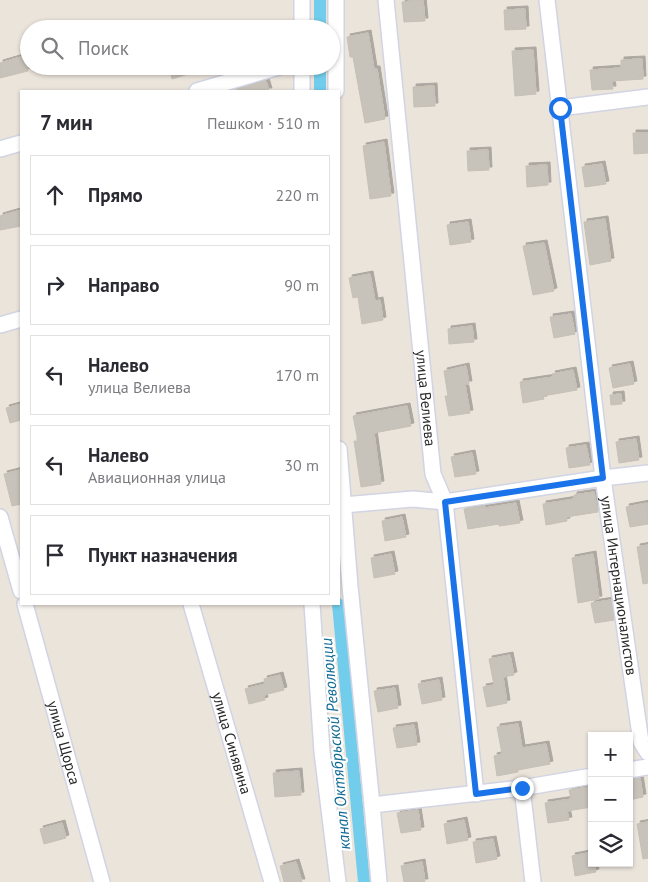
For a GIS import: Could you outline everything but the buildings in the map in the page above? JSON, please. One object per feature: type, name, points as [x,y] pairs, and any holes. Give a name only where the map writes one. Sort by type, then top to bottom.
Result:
[{"type":"street","points":[[302,0],[302,20]]},
{"type":"street","points":[[336,0],[336,20]]},
{"type":"street","name":"улица Велиева","points":[[386,0],[433,474],[445,502],[476,794]]},
{"type":"street","name":"улица Интернационалистов","points":[[547,0],[603,478],[641,742],[648,753]]},
{"type":"street","points":[[200,90],[251,75]]},
{"type":"street","points":[[302,75],[302,90]]},
{"type":"street","points":[[336,75],[336,90]]},
{"type":"street","points":[[560,108],[648,97]]},
{"type":"street","points":[[0,149],[20,143]]},
{"type":"street","points":[[0,325],[20,319]]},
{"type":"street","points":[[340,463],[379,882]]},
{"type":"street","points":[[343,505],[413,499],[445,502],[648,473]]},
{"type":"street","points":[[0,517],[20,587]]},
{"type":"street","name":"улица Щорса","points":[[25,605],[102,882]]},
{"type":"street","name":"улица Синявина","points":[[191,605],[272,882]]},
{"type":"street","points":[[312,605],[322,752],[338,882]]},
{"type":"street","points":[[633,769],[648,767]]},
{"type":"street","points":[[372,805],[522,788],[588,777]]},
{"type":"street","points":[[522,788],[533,882]]},
{"type":"waterway","name":"канал Октябрьской Революции","points":[[320,0],[320,20]]},
{"type":"waterway","name":"канал Октябрьской Революции","points":[[320,75],[320,90]]},
{"type":"waterway","name":"канал Октябрьской Революции","points":[[338,605],[364,882]]},
{"type":"route","points":[[522,788],[476,794],[445,502],[603,478],[560,108]]}]
